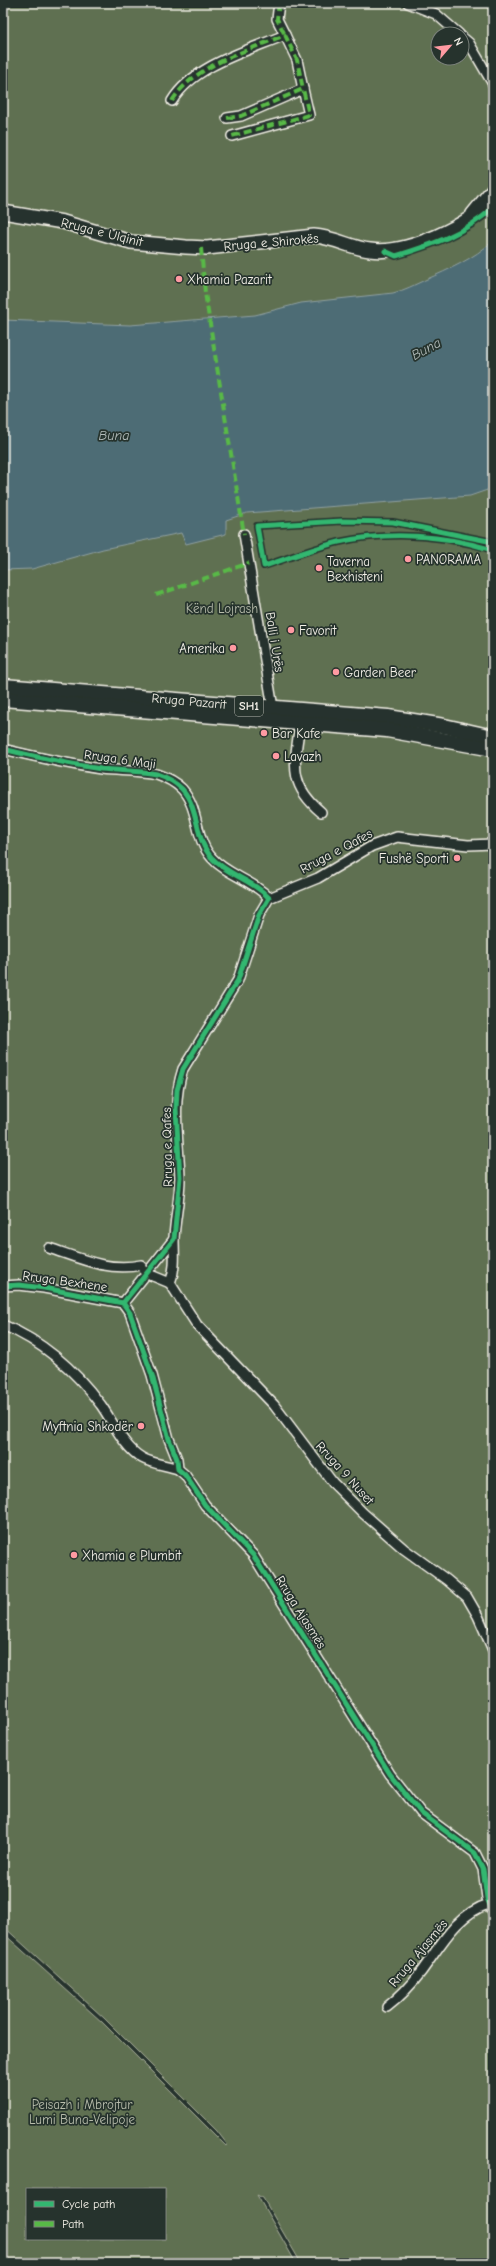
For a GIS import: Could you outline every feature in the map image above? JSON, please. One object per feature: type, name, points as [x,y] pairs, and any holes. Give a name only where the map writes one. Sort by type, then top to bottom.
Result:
[{"type":"main road","name":"Rruga e Shirokës","points":[[201,248],[314,236],[332,238],[365,250],[385,251],[423,241],[470,219],[493,198]]},
{"type":"main road","name":"Rruga e Ulqinit","points":[[3,212],[63,222],[131,242],[201,248]]},
{"type":"main road","name":"Rruga Pazarit","points":[[3,686],[388,717],[444,726],[493,737]]},
{"type":"main road","name":"Rruga Pazarit","points":[[3,699],[387,730],[493,749]]},
{"type":"street","points":[[232,136],[308,115],[297,60],[277,19],[279,3]]},
{"type":"street","points":[[408,3],[436,14],[450,26]]},
{"type":"street","points":[[172,101],[180,88],[204,70],[285,35]]},
{"type":"street","points":[[470,45],[493,84]]},
{"type":"street","points":[[227,118],[241,116],[303,89]]},
{"type":"street","points":[[470,219],[473,209],[493,186]]},
{"type":"street","name":"Balli i Urës","points":[[244,534],[273,708]]},
{"type":"street","points":[[300,723],[294,773],[306,795],[321,812]]},
{"type":"street","name":"Rruga 6 Maji","points":[[3,749],[48,760],[103,769],[155,774],[172,782],[180,788],[192,804],[200,835],[213,860],[257,886],[269,898]]},
{"type":"street","name":"Rruga e Qafes","points":[[170,1283],[175,1256],[174,1238],[180,1177],[176,1109],[180,1079],[183,1069],[238,980],[259,915],[269,898],[318,878],[372,846],[391,838],[398,837],[468,845],[493,844]]},
{"type":"street","points":[[123,1303],[174,1238]]},
{"type":"street","points":[[49,1248],[109,1267],[142,1268],[153,1276],[170,1283]]},
{"type":"street","name":"Rruga 9 Nuset","points":[[170,1283],[200,1329],[274,1405],[310,1455],[333,1483],[363,1513],[404,1549],[447,1580],[467,1597],[478,1616],[493,1650]]},
{"type":"street","name":"Rruga Bexhene","points":[[3,1286],[19,1285],[44,1288],[123,1303]]},
{"type":"street","name":"Rruga Ajasmës","points":[[123,1303],[130,1314],[152,1375],[169,1439],[177,1459],[178,1469],[185,1475],[205,1505],[253,1555],[364,1734],[394,1779],[426,1817],[466,1844],[475,1853],[483,1869],[491,1908],[476,1910],[449,1933],[417,1976],[387,2008]]},
{"type":"street","points":[[3,1325],[43,1346],[69,1367],[91,1392],[117,1430],[137,1454],[148,1460],[178,1469]]},
{"type":"green space","points":[[3,3],[493,3],[493,2263],[301,2263],[263,2198],[257,2195],[296,2263],[3,2263],[3,1933],[102,2022],[226,2146],[227,2144],[217,2131],[104,2018],[3,1926]]},
{"type":"water","name":"Buna","points":[[493,241],[493,488],[470,496],[247,513],[226,520],[226,534],[186,544],[181,533],[103,549],[32,569],[3,570],[3,320],[130,325],[255,315],[301,303],[393,293],[461,263]]},
{"type":"marked path","points":[[279,3],[277,19],[285,35]]},
{"type":"marked path","points":[[172,101],[182,88],[194,78],[222,60],[285,35],[297,60],[303,89]]},
{"type":"marked path","points":[[227,118],[241,116],[303,89],[309,115],[232,136]]},
{"type":"marked path","points":[[201,248],[205,293],[244,534]]},
{"type":"marked path","points":[[156,595],[249,563]]},
{"type":"cycle path","points":[[385,251],[396,256],[435,243],[471,225],[493,208]]},
{"type":"cycle path","points":[[493,542],[393,522],[342,521],[257,526],[264,566],[330,544],[378,536],[417,536],[436,538],[493,550]]},
{"type":"cycle path","points":[[3,749],[101,769],[156,774],[170,780],[182,789],[188,797],[195,815],[202,842],[212,858],[225,869],[263,892],[269,898],[259,915],[238,980],[183,1069],[177,1090],[176,1109],[180,1177],[174,1239],[123,1303]]},
{"type":"cycle path","points":[[3,1286],[19,1285],[44,1288],[123,1303]]},
{"type":"cycle path","points":[[123,1303],[130,1313],[152,1375],[169,1439],[177,1459],[178,1469],[185,1475],[205,1505],[253,1555],[390,1774],[421,1813],[475,1853],[483,1869],[487,1898],[493,1912]]},
{"type":"place","name":"Xhamia Pazarit","points":[[179,279]]},
{"type":"place","name":"PANORAMA","points":[[408,559]]},
{"type":"place","name":"Taverna Bexhisteni","points":[[319,568]]},
{"type":"place","name":"Favorit","points":[[291,630]]},
{"type":"place","name":"Amerika","points":[[233,648]]},
{"type":"place","name":"Garden Beer","points":[[336,672]]},
{"type":"place","name":"Bar Kafe","points":[[264,733]]},
{"type":"place","name":"Lavazh","points":[[276,756]]},
{"type":"place","name":"Fushë Sporti","points":[[457,858]]},
{"type":"place","name":"Myftnia Shkodër","points":[[141,1426]]},
{"type":"place","name":"Xhamia e Plumbit","points":[[74,1555]]},
{"type":"park label","name":"Kënd Lojrash","points":[[222,608]]},
{"type":"park label","name":"Peisazh i Mbrojtur Lumi Buna-Velipoje","points":[[82,2112]]}]
